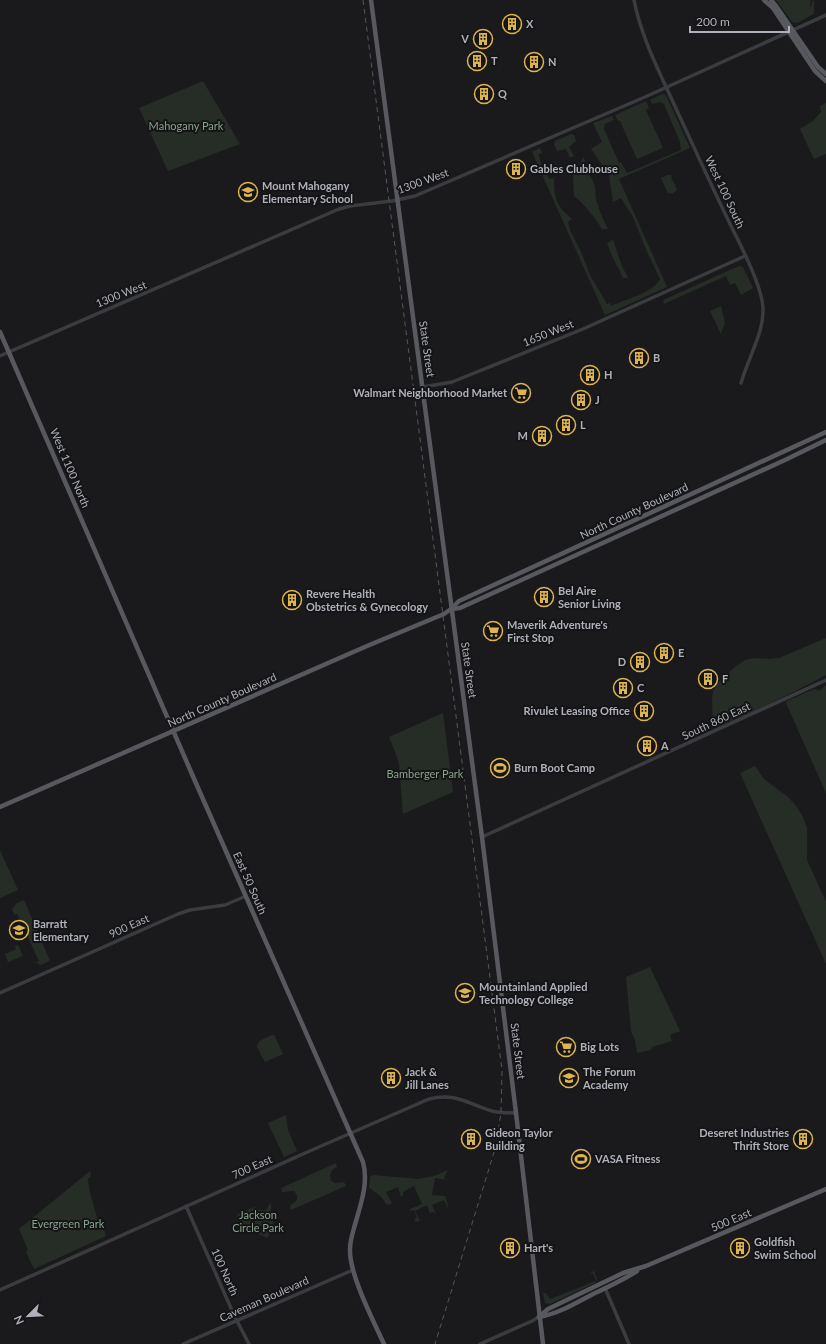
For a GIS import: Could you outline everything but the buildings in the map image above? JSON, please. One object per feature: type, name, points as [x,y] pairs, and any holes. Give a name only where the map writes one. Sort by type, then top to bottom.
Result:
[{"type":"main road","name":"State Street","points":[[371,0],[482,837],[543,1344]]},
{"type":"main road","points":[[764,0],[773,8],[818,67],[826,74]]},
{"type":"main road","points":[[770,0],[776,6],[815,71],[826,81]]},
{"type":"main road","name":"West 1100 North","points":[[0,332],[122,612]]},
{"type":"main road","name":"North County Boulevard","points":[[0,807],[367,646],[444,614],[452,609],[459,601],[826,432]]},
{"type":"main road","name":"North County Boulevard","points":[[452,609],[460,608],[765,470],[826,440]]},
{"type":"main road","name":"East 50 South","points":[[122,612],[363,1162],[366,1173],[365,1183],[350,1248],[353,1270],[384,1344]]},
{"type":"main road","name":"500 East","points":[[539,1316],[547,1310],[622,1273],[643,1267],[826,1189]]},
{"type":"main road","name":"500 East","points":[[539,1316],[549,1315],[626,1278],[643,1267]]},
{"type":"street","name":"West 100 South","points":[[634,0],[641,29],[666,87],[745,256],[760,294],[763,307],[760,334],[747,364],[741,383]]},
{"type":"street","name":"1300 West","points":[[0,356],[340,209],[350,206],[398,200],[415,196],[744,54],[826,15]]},
{"type":"street","name":"1650 West","points":[[423,387],[452,382],[583,329],[745,256]]},
{"type":"street","name":"South 860 East","points":[[482,837],[826,680]]},
{"type":"street","name":"900 East","points":[[0,993],[178,914],[190,910],[225,905],[246,896]]},
{"type":"street","name":"700 East","points":[[0,1290],[423,1101],[434,1098],[456,1097],[492,1111],[501,1113],[516,1112]]},
{"type":"street","name":"100 North","points":[[186,1206],[249,1344]]},
{"type":"street","name":"Caveman Boulevard","points":[[183,1344],[353,1270]]},
{"type":"street","points":[[605,1288],[629,1344]]},
{"type":"street","name":"500 East","points":[[480,1344],[532,1321],[539,1316]]},
{"type":"green space","points":[[776,0],[811,0],[811,9],[812,2],[814,0],[814,14],[797,23],[792,22]]},
{"type":"green space","name":"Mahogany Park","points":[[203,81],[240,144],[168,171],[139,108]]},
{"type":"green space","points":[[662,94],[666,95],[690,148],[619,179],[667,287],[605,315],[532,152],[540,148],[542,153],[539,154],[540,161],[550,179],[554,178],[555,196],[559,206],[572,219],[568,222],[570,230],[590,275],[607,304],[610,303],[611,306],[646,292],[657,284],[660,279],[633,217],[621,198],[613,202],[609,175],[591,149],[602,142],[593,123],[612,116],[614,120],[605,124],[604,129],[619,163],[621,162],[627,173],[681,150],[680,142],[664,104],[660,102],[652,104],[650,100]]},
{"type":"green space","points":[[646,101],[649,108],[646,110],[663,148],[637,159],[620,121],[618,121],[615,115]]},
{"type":"green space","points":[[826,103],[826,154],[814,159],[800,129],[813,121],[821,112],[820,106]]},
{"type":"green space","points":[[571,134],[574,135],[576,141],[569,147],[574,156],[570,158],[566,149],[557,151],[554,144],[555,141]]},
{"type":"green space","points":[[583,157],[585,161],[584,167],[592,179],[595,187],[596,200],[608,229],[602,229],[590,211],[574,196],[573,175],[569,173],[568,167],[572,169],[571,172],[580,172],[583,168],[580,165]]},
{"type":"green space","points":[[671,175],[671,181],[673,180],[677,190],[672,194],[668,194],[661,178]]},
{"type":"green space","points":[[613,240],[628,278],[623,278],[612,256],[607,243]]},
{"type":"green space","points":[[739,266],[743,267],[753,288],[741,295],[735,283],[730,285],[726,276],[664,304],[663,300]]},
{"type":"green space","points":[[721,306],[725,323],[721,334],[710,311]]},
{"type":"green space","points":[[826,638],[826,675],[757,709],[715,728],[713,727],[713,691],[718,683],[736,666],[745,660],[754,658],[779,658]]},
{"type":"green space","points":[[826,685],[826,793],[786,703],[787,701],[814,689],[819,691]]},
{"type":"green space","name":"Bamberger Park","points":[[443,713],[453,792],[403,814],[399,764],[389,737]]},
{"type":"green space","points":[[755,766],[764,779],[788,797],[796,806],[803,817],[807,828],[807,860],[826,902],[826,964],[740,773]]},
{"type":"green space","points":[[0,850],[18,890],[0,898]]},
{"type":"green space","points":[[24,900],[50,961],[40,965],[36,962],[39,961],[17,914],[14,915],[12,909],[17,903]]},
{"type":"green space","points":[[18,945],[23,956],[8,962],[5,954],[16,949],[15,946]]},
{"type":"green space","points":[[650,967],[680,1031],[670,1035],[672,1041],[652,1047],[651,1050],[637,1053],[635,1040],[631,1031],[626,977]]},
{"type":"green space","points":[[274,1035],[283,1054],[265,1062],[257,1045],[262,1040]]},
{"type":"green space","points":[[286,1115],[288,1130],[297,1151],[284,1157],[268,1123]]},
{"type":"green space","points":[[336,1163],[337,1167],[332,1170],[330,1175],[331,1181],[335,1183],[344,1182],[346,1186],[291,1210],[290,1206],[297,1200],[297,1195],[294,1191],[282,1192],[281,1188]]},
{"type":"green space","points":[[448,1170],[444,1178],[447,1180],[435,1178],[432,1195],[445,1196],[448,1208],[444,1200],[432,1205],[436,1214],[434,1212],[430,1213],[427,1205],[415,1211],[420,1221],[416,1222],[414,1219],[417,1218],[414,1210],[410,1211],[410,1209],[422,1204],[414,1186],[403,1192],[403,1196],[401,1197],[398,1187],[386,1192],[392,1203],[389,1205],[369,1188],[370,1177],[373,1175],[418,1179],[434,1176]]},
{"type":"green space","name":"Evergreen Park","points":[[90,1171],[91,1176],[88,1179],[90,1193],[100,1228],[104,1229],[106,1236],[34,1269],[26,1252],[28,1250],[19,1229]]},
{"type":"green space","name":"Jackson Circle Park","points":[[271,1202],[271,1212],[276,1234],[270,1233],[267,1238],[249,1231],[240,1222],[237,1216],[238,1214],[254,1207],[260,1210],[266,1210]]},
{"type":"green space","points":[[594,1271],[597,1279],[596,1281],[593,1273],[590,1273]]},
{"type":"green space","points":[[596,1281],[595,1283],[550,1304],[545,1303],[543,1293],[546,1293],[550,1299]]},
{"type":"railway","points":[[363,0],[502,1070],[501,1113],[495,1149],[435,1344]]},
{"type":"place","name":"X","points":[[512,24]]},
{"type":"place","name":"V","points":[[483,39]]},
{"type":"place","name":"T","points":[[477,61]]},
{"type":"place","name":"N","points":[[534,62]]},
{"type":"place","name":"Q","points":[[484,94]]},
{"type":"place","name":"Gables Clubhouse","points":[[516,169]]},
{"type":"place","name":"Mount Mahogany Elementary School","points":[[248,192]]},
{"type":"place","name":"B","points":[[639,358]]},
{"type":"place","name":"H","points":[[590,375]]},
{"type":"place","name":"Walmart Neighborhood Market","points":[[521,393]]},
{"type":"place","name":"J","points":[[581,400]]},
{"type":"place","name":"L","points":[[566,425]]},
{"type":"place","name":"M","points":[[542,436]]},
{"type":"place","name":"Bel Aire Senior Living","points":[[544,597]]},
{"type":"place","name":"Revere Health Obstetrics & Gynecology","points":[[292,600]]},
{"type":"place","name":"Maverik Adventure's First Stop","points":[[493,631]]},
{"type":"place","name":"E","points":[[664,653]]},
{"type":"place","name":"D","points":[[640,662]]},
{"type":"place","name":"F","points":[[708,679]]},
{"type":"place","name":"C","points":[[623,688]]},
{"type":"place","name":"Rivulet Leasing Office","points":[[644,711]]},
{"type":"place","name":"A","points":[[647,746]]},
{"type":"place","name":"Burn Boot Camp","points":[[500,768]]},
{"type":"place","name":"Barratt Elementary","points":[[19,930]]},
{"type":"place","name":"Mountainland Applied Technology College","points":[[465,993]]},
{"type":"place","name":"Big Lots","points":[[566,1047]]},
{"type":"place","name":"Jack & Jill Lanes","points":[[391,1078]]},
{"type":"place","name":"The Forum Academy","points":[[569,1078]]},
{"type":"place","name":"Gideon Taylor Building","points":[[471,1139]]},
{"type":"place","name":"Deseret Industries Thrift Store","points":[[803,1139]]},
{"type":"place","name":"VASA Fitness","points":[[581,1159]]},
{"type":"place","name":"Hart's","points":[[510,1248]]},
{"type":"place","name":"Goldfish Swim School","points":[[740,1248]]}]
